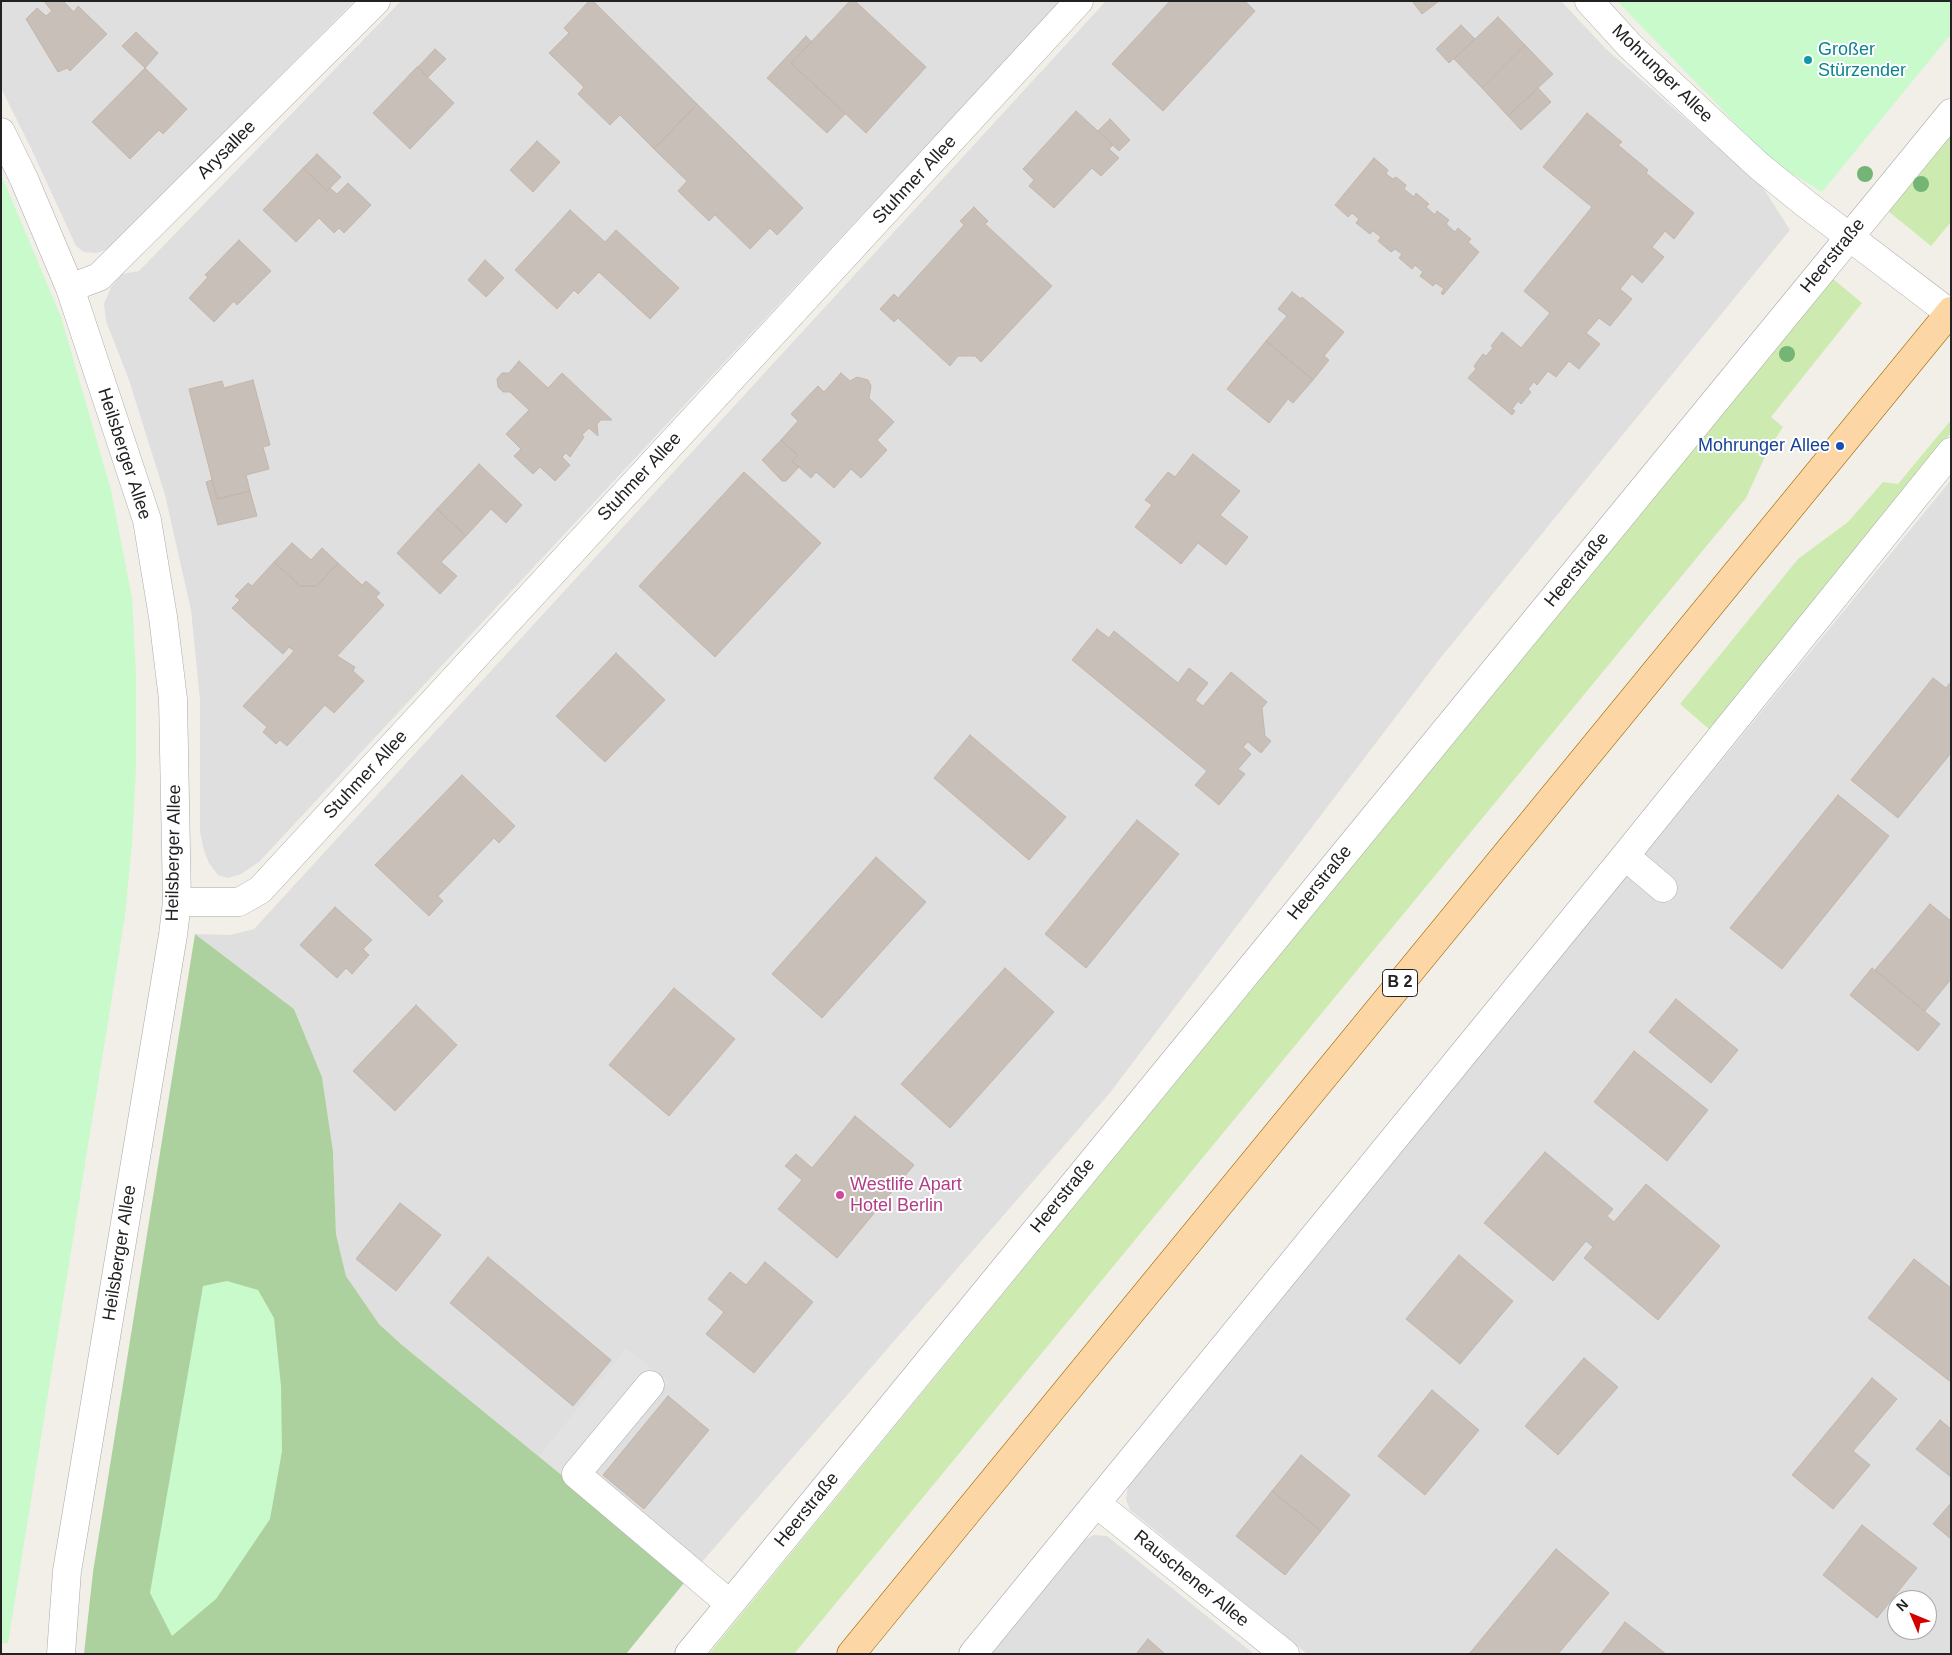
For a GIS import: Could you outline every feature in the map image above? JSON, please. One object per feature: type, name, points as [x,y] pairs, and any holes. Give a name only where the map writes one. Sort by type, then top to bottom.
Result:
[{"type":"main road","name":"B 2","points":[[851,1654],[1950,312]]},
{"type":"street","name":"Arysallee","points":[[70,288],[99,277],[376,1]]},
{"type":"street","name":"Stuhmer Allee","points":[[177,902],[239,902],[260,890],[1079,1]]},
{"type":"street","name":"Mohrunger Allee","points":[[1589,1],[1630,46],[1759,166],[1950,312]]},
{"type":"street","name":"Heerstraße","points":[[689,1654],[1951,113]]},
{"type":"street","name":"Heilsberger Allee","points":[[1,132],[24,179],[70,288],[147,520],[163,617],[173,699],[177,902],[67,1571],[61,1654]]},
{"type":"street","points":[[973,1654],[1625,856],[1951,452]]},
{"type":"street","points":[[1625,856],[1663,888]]},
{"type":"street","points":[[650,1385],[576,1474],[730,1604]]},
{"type":"street","name":"Rauschener Allee","points":[[1097,1504],[1284,1654]]},
{"type":"shaded area","points":[[1,1],[354,1],[109,249],[96,253],[84,252],[76,246],[1,88]]},
{"type":"shaded area","points":[[401,1],[1061,1],[259,862],[241,874],[228,878],[218,875],[209,863],[200,832],[200,700],[191,610],[165,495],[129,380],[106,321],[104,304],[111,287],[122,274],[139,271]]},
{"type":"shaded area","points":[[1106,1],[1561,1],[1606,49],[1762,186],[1790,230],[1442,656],[1109,1094],[688,1578],[402,1345],[379,1324],[346,1276],[336,1234],[333,1151],[322,1077],[294,1009],[195,934],[230,935],[254,929]]},
{"type":"shaded area","points":[[1951,480],[1951,1654],[1307,1654],[1130,1510],[1126,1499],[1128,1486]]},
{"type":"shaded area","points":[[626,1348],[669,1382],[580,1490],[539,1456]]},
{"type":"shaded area","points":[[1094,1535],[1107,1536],[1254,1654],[991,1654],[1084,1540]]},
{"type":"green space","points":[[1617,1],[1951,1],[1951,34],[1822,192],[1773,162]]},
{"type":"green space","points":[[1951,132],[1951,222],[1931,246],[1888,211]]},
{"type":"green space","points":[[1,174],[61,317],[111,490],[132,598],[136,673],[136,768],[132,844],[125,916],[8,1643],[1,1643]]},
{"type":"green space","points":[[1832,278],[1862,303],[1771,417],[1783,427],[1768,450],[1746,498],[794,1654],[709,1654]]},
{"type":"green space","points":[[1951,420],[1951,433],[1709,729],[1680,704],[1798,559],[1848,522],[1883,482],[1898,484]]},
{"type":"green space","points":[[195,934],[294,1009],[322,1077],[333,1151],[336,1234],[346,1276],[379,1324],[402,1345],[688,1578],[626,1654],[84,1654],[93,1572]]},
{"type":"green space","points":[[227,1281],[258,1290],[274,1318],[281,1386],[282,1451],[270,1519],[216,1599],[172,1636],[150,1593],[203,1286]]},
{"type":"building","points":[[44,1],[63,1],[74,12],[78,6],[107,34],[70,71],[67,68],[58,72],[26,19],[37,8],[46,16],[52,11]]},
{"type":"building","points":[[589,1],[593,1],[697,104],[654,149],[620,115],[610,125],[578,94],[584,87],[549,53],[569,33],[564,28]]},
{"type":"building","points":[[850,1],[855,1],[926,67],[866,133],[791,63]]},
{"type":"building","points":[[1170,1],[1245,1],[1255,11],[1163,111],[1112,64]]},
{"type":"building","points":[[1412,1],[1439,1],[1422,14]]},
{"type":"building","points":[[1498,17],[1525,45],[1482,88],[1454,59]]},
{"type":"building","points":[[1461,25],[1475,39],[1449,63],[1436,49]]},
{"type":"building","points":[[136,32],[158,53],[145,68],[122,46]]},
{"type":"building","points":[[806,36],[812,42],[791,63],[845,114],[827,133],[767,78]]},
{"type":"building","points":[[1525,45],[1553,74],[1508,116],[1482,88]]},
{"type":"building","points":[[435,49],[446,59],[428,77],[418,67]]},
{"type":"building","points":[[417,67],[454,103],[410,149],[373,113]]},
{"type":"building","points":[[145,68],[187,109],[163,134],[159,130],[130,159],[92,122]]},
{"type":"building","points":[[1538,88],[1551,102],[1521,130],[1508,116]]},
{"type":"building","points":[[697,104],[803,208],[777,235],[770,228],[750,249],[715,215],[709,221],[678,191],[687,181],[654,149]]},
{"type":"building","points":[[1076,111],[1113,145],[1109,149],[1119,158],[1101,176],[1092,168],[1054,208],[1029,186],[1034,180],[1023,169]]},
{"type":"building","points":[[1587,113],[1622,142],[1618,145],[1648,170],[1646,173],[1694,213],[1674,239],[1665,231],[1652,247],[1664,257],[1642,283],[1632,274],[1620,289],[1632,299],[1610,326],[1599,318],[1586,333],[1600,344],[1579,369],[1569,361],[1556,377],[1548,371],[1537,385],[1534,382],[1528,389],[1531,392],[1521,404],[1518,401],[1512,409],[1515,411],[1512,415],[1468,378],[1476,369],[1474,366],[1483,354],[1486,356],[1493,348],[1491,346],[1502,332],[1521,348],[1550,313],[1524,291],[1592,207],[1543,167]]},
{"type":"building","points":[[1110,119],[1130,140],[1119,151],[1098,131]]},
{"type":"building","points":[[537,141],[560,162],[533,192],[510,170]]},
{"type":"building","points":[[317,154],[341,177],[327,191],[303,168]]},
{"type":"building","points":[[1374,158],[1388,170],[1386,174],[1393,179],[1396,177],[1406,185],[1404,189],[1414,197],[1416,193],[1429,204],[1426,207],[1435,215],[1437,211],[1449,220],[1446,224],[1455,232],[1458,228],[1471,239],[1468,242],[1479,252],[1443,295],[1441,293],[1444,289],[1436,283],[1433,286],[1420,276],[1423,272],[1415,265],[1412,269],[1399,258],[1402,254],[1395,249],[1391,252],[1378,241],[1381,237],[1373,231],[1370,234],[1356,223],[1359,219],[1352,213],[1348,217],[1335,205]]},
{"type":"building","points":[[303,168],[327,191],[330,188],[337,194],[348,183],[371,205],[344,233],[339,228],[334,233],[319,218],[296,242],[263,210]]},
{"type":"building","points":[[974,207],[988,221],[985,224],[1052,286],[981,362],[975,356],[958,356],[950,366],[898,318],[894,322],[880,309],[894,294],[898,298],[964,225],[960,221]]},
{"type":"building","points":[[570,210],[605,242],[616,230],[679,288],[650,319],[599,272],[578,294],[574,290],[557,309],[515,270]]},
{"type":"building","points":[[239,240],[271,271],[237,305],[234,301],[214,322],[189,298],[208,277],[205,275]]},
{"type":"building","points":[[485,260],[504,278],[486,297],[468,280]]},
{"type":"building","points":[[1292,292],[1301,299],[1302,297],[1344,332],[1324,356],[1329,360],[1313,380],[1266,341],[1287,316],[1278,309]]},
{"type":"building","points":[[1266,341],[1313,380],[1293,403],[1288,399],[1269,423],[1227,389]]},
{"type":"building","points":[[519,361],[548,388],[562,373],[612,420],[601,420],[597,424],[598,436],[589,428],[582,435],[584,437],[570,457],[566,453],[562,457],[570,465],[555,481],[540,467],[533,474],[514,456],[521,449],[506,434],[529,410],[510,392],[503,392],[498,387],[497,379],[502,373],[509,373]]},
{"type":"building","points":[[841,373],[850,381],[857,377],[868,380],[871,386],[869,398],[894,422],[877,440],[887,450],[861,478],[851,469],[834,488],[816,472],[811,478],[792,461],[798,455],[781,440],[798,421],[791,414],[818,386],[824,392]]},
{"type":"building","points":[[253,380],[270,445],[263,447],[269,469],[246,475],[250,491],[217,499],[189,389],[222,381],[224,388]]},
{"type":"building","points":[[781,440],[798,455],[792,461],[799,467],[786,481],[782,481],[762,460]]},
{"type":"building","points":[[1193,454],[1240,491],[1220,515],[1248,537],[1226,565],[1198,543],[1181,564],[1135,527],[1152,505],[1145,500],[1168,472],[1175,477]]},
{"type":"building","points":[[479,464],[522,505],[506,523],[491,509],[466,536],[437,509]]},
{"type":"building","points":[[744,472],[821,543],[715,657],[639,586]]},
{"type":"building","points":[[212,480],[217,499],[250,491],[257,516],[218,525],[206,482]]},
{"type":"building","points":[[437,509],[466,536],[441,562],[457,576],[440,594],[397,553]]},
{"type":"building","points":[[292,543],[311,560],[322,548],[338,563],[317,586],[300,586],[274,562]]},
{"type":"building","points":[[274,562],[300,586],[317,586],[338,563],[362,585],[366,581],[380,593],[376,597],[384,605],[337,656],[355,667],[353,671],[364,681],[334,713],[325,705],[287,746],[280,740],[276,744],[263,732],[267,727],[243,706],[294,651],[289,647],[283,654],[232,608],[240,600],[235,596],[248,583],[252,586]]},
{"type":"building","points":[[1097,629],[1109,638],[1114,631],[1178,683],[1189,668],[1208,683],[1195,700],[1203,706],[1231,672],[1267,702],[1262,708],[1265,736],[1271,741],[1261,753],[1248,742],[1243,747],[1251,754],[1238,769],[1245,774],[1219,805],[1195,785],[1207,771],[1072,660]]},
{"type":"building","points":[[616,653],[665,700],[605,762],[556,716]]},
{"type":"building","points":[[1933,678],[1946,688],[1951,682],[1951,753],[1898,818],[1851,780]]},
{"type":"building","points":[[970,735],[1066,817],[1029,860],[934,778]]},
{"type":"building","points":[[462,775],[515,826],[499,843],[494,838],[438,896],[443,901],[429,916],[375,865]]},
{"type":"building","points":[[1838,795],[1889,836],[1782,969],[1730,928]]},
{"type":"building","points":[[1137,820],[1179,854],[1086,968],[1045,934]]},
{"type":"building","points":[[876,857],[926,902],[822,1018],[772,974]]},
{"type":"building","points":[[1930,904],[1951,921],[1951,979],[1925,1011],[1875,970]]},
{"type":"building","points":[[335,907],[372,940],[363,949],[369,955],[352,974],[346,968],[337,978],[300,945]]},
{"type":"building","points":[[1005,968],[1054,1012],[950,1128],[901,1084]]},
{"type":"building","points":[[1872,968],[1940,1024],[1918,1051],[1850,995]]},
{"type":"building","points":[[674,988],[735,1039],[669,1116],[609,1065]]},
{"type":"building","points":[[1676,999],[1738,1050],[1711,1083],[1649,1032]]},
{"type":"building","points":[[416,1005],[457,1045],[395,1111],[353,1071]]},
{"type":"building","points":[[1634,1051],[1708,1110],[1667,1161],[1594,1102]]},
{"type":"building","name":"Westlife Apart Hotel Berlin","points":[[855,1116],[914,1165],[837,1258],[778,1209],[802,1180],[785,1166],[796,1154],[812,1168]]},
{"type":"building","points":[[1545,1152],[1613,1209],[1607,1216],[1614,1222],[1646,1184],[1720,1246],[1658,1320],[1584,1258],[1593,1247],[1586,1241],[1553,1281],[1484,1223]]},
{"type":"building","points":[[400,1203],[441,1235],[396,1291],[356,1259]]},
{"type":"building","points":[[1459,1255],[1513,1301],[1460,1364],[1406,1319]]},
{"type":"building","points":[[488,1257],[611,1360],[573,1406],[450,1303]]},
{"type":"building","points":[[1914,1259],[1951,1288],[1951,1382],[1868,1318]]},
{"type":"building","points":[[765,1262],[813,1302],[754,1373],[706,1334],[724,1312],[708,1299],[730,1272],[746,1285]]},
{"type":"building","points":[[1584,1358],[1618,1387],[1558,1455],[1525,1426]]},
{"type":"building","points":[[1872,1378],[1897,1399],[1853,1451],[1870,1465],[1833,1509],[1792,1475]]},
{"type":"building","points":[[1432,1390],[1479,1430],[1425,1495],[1378,1456]]},
{"type":"building","points":[[668,1396],[709,1430],[644,1509],[603,1475]]},
{"type":"building","points":[[1940,1420],[1951,1429],[1951,1477],[1916,1449]]},
{"type":"building","points":[[1301,1455],[1350,1495],[1321,1531],[1272,1491]]},
{"type":"building","points":[[1272,1491],[1321,1531],[1285,1575],[1236,1536]]},
{"type":"building","points":[[1951,1503],[1951,1539],[1933,1524]]},
{"type":"building","points":[[1862,1525],[1917,1568],[1899,1590],[1887,1590],[1887,1606],[1877,1618],[1823,1575]]},
{"type":"building","points":[[1556,1549],[1609,1593],[1558,1654],[1469,1654]]},
{"type":"building","points":[[1625,1622],[1666,1654],[1601,1654]]},
{"type":"building","points":[[1148,1639],[1165,1654],[1136,1654]]},
{"type":"place","name":"Großer Stürzender","points":[[1808,60]]},
{"type":"place","name":"Mohrunger Allee","points":[[1840,446]]},
{"type":"place","name":"Westlife Apart Hotel Berlin","points":[[840,1195]]}]
